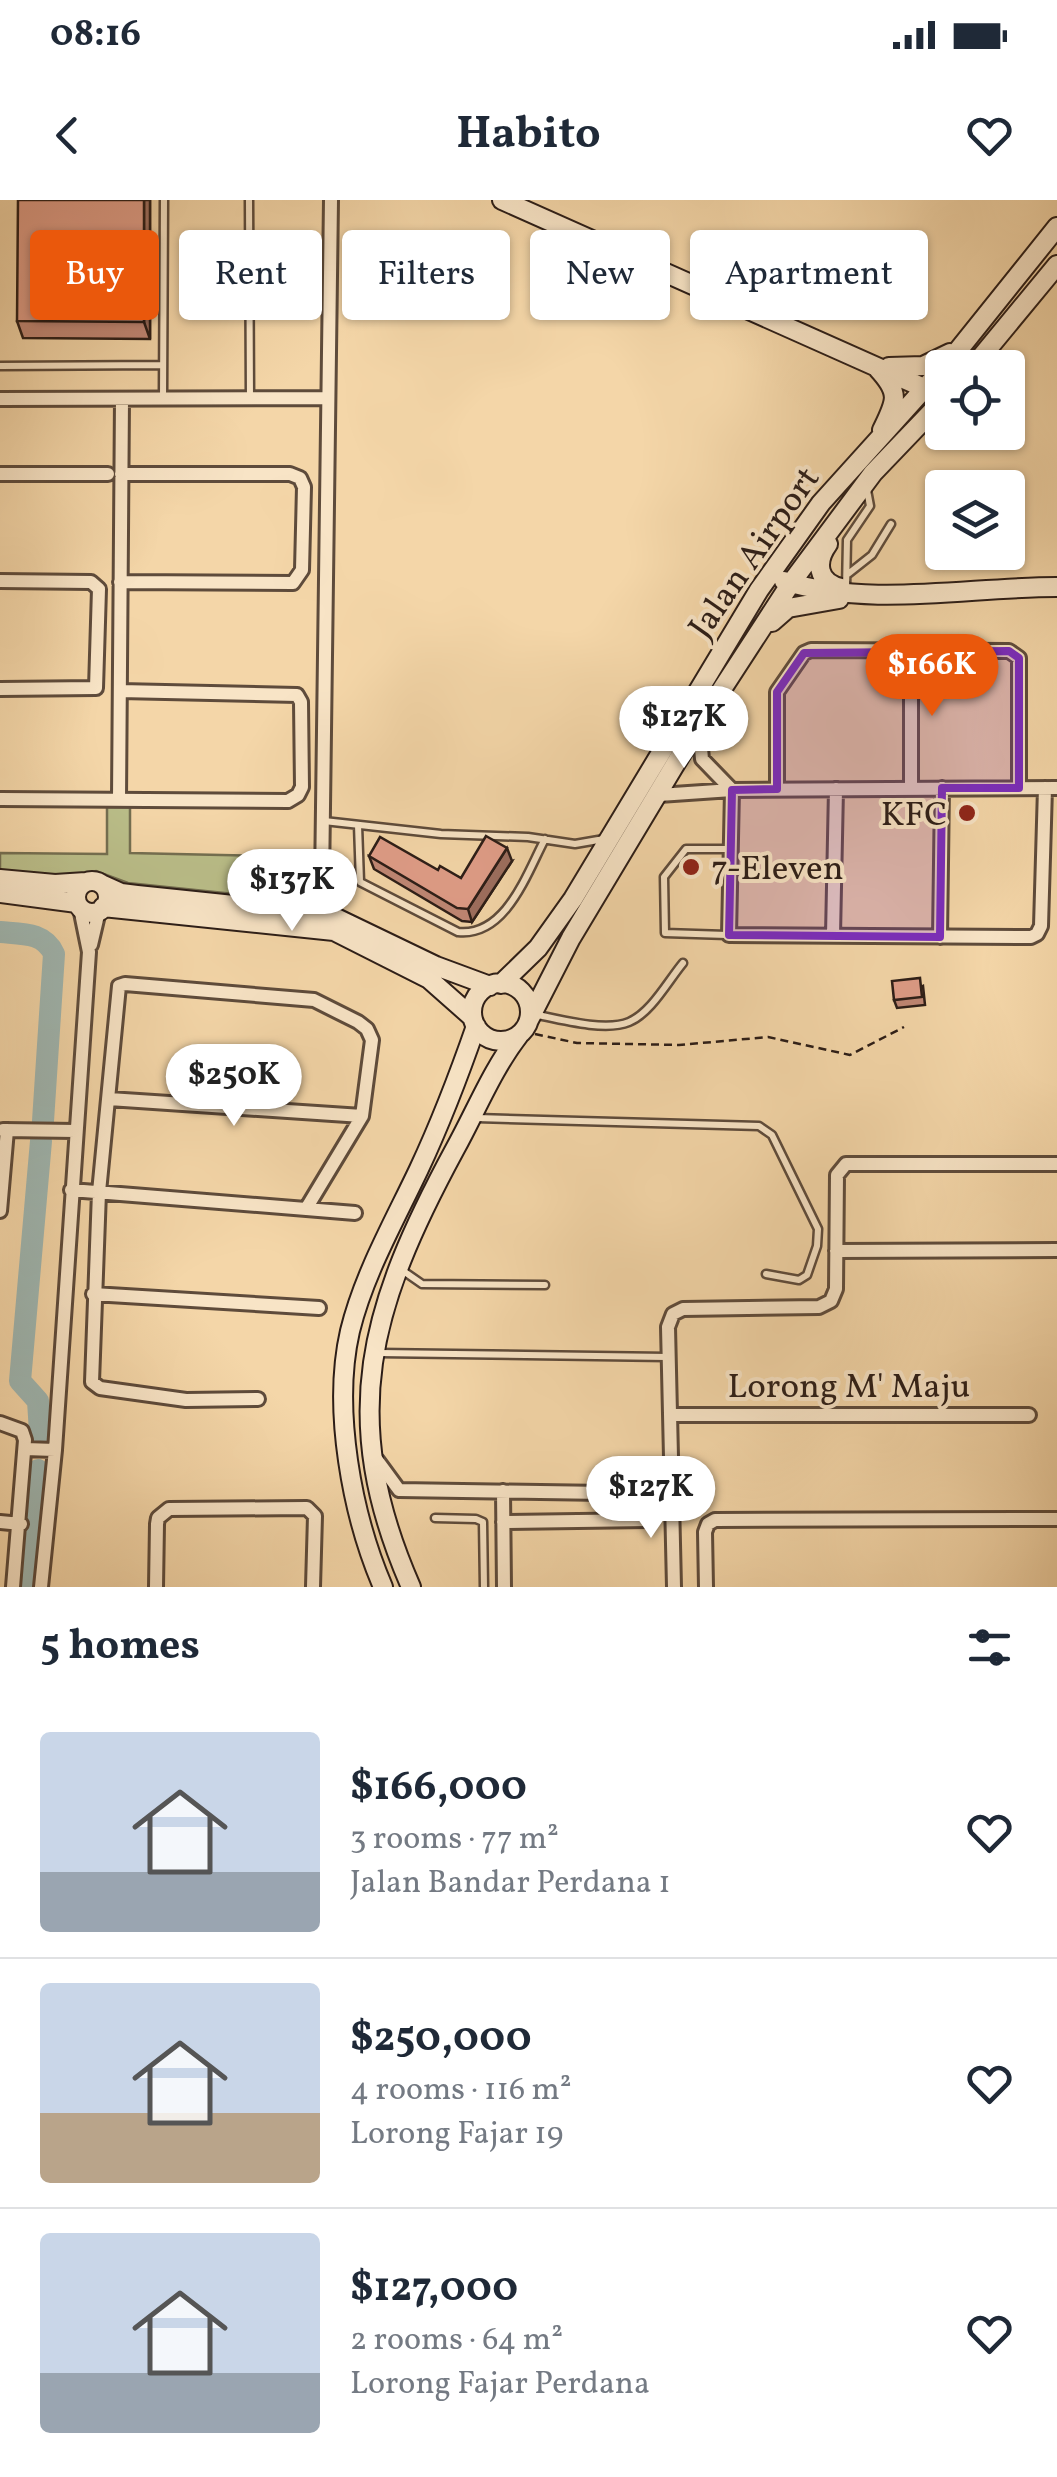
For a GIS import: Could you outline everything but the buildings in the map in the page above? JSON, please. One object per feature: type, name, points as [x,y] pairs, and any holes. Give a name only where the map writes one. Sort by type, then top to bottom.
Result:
[{"type":"main road","points":[[502,200],[925,390]]},
{"type":"main road","name":"Jalan Airport","points":[[959,349],[1057,227]]},
{"type":"main road","points":[[987,350],[1057,264]]},
{"type":"main road","points":[[876,365],[924,366],[959,349]]},
{"type":"main road","points":[[873,594],[846,582],[832,586],[822,577],[819,559],[866,489],[895,400],[890,383],[876,365]]},
{"type":"main road","name":"Jalan Airport","points":[[496,985],[538,948],[572,899],[759,590],[822,503],[925,408]]},
{"type":"main road","name":"Jalan Airport","points":[[411,1587],[380,1503],[370,1448],[373,1352],[398,1267],[502,1057],[526,1024],[571,938],[700,723],[879,454]]},
{"type":"main road","points":[[662,752],[698,710],[768,592],[781,582],[873,594]]},
{"type":"main road","points":[[734,672],[746,663],[772,621],[788,608],[873,594],[1057,587]]},
{"type":"main road","points":[[0,879],[94,883],[137,895],[295,910],[341,919],[436,966],[514,987],[524,995],[529,1007],[526,1024],[500,1041],[490,1039],[429,979],[334,931],[90,907],[0,893]]},
{"type":"main road","points":[[90,907],[107,892],[94,883]]},
{"type":"main road","points":[[90,907],[78,888],[94,883]]},
{"type":"main road","points":[[383,1587],[362,1528],[350,1471],[344,1384],[350,1335],[367,1280],[434,1134],[474,1022],[476,998],[496,985]]},
{"type":"street","points":[[331,200],[322,883],[326,904],[341,919]]},
{"type":"street","points":[[119,799],[120,582],[115,474],[122,398]]},
{"type":"street","points":[[0,399],[328,398]]},
{"type":"street","points":[[0,474],[290,474],[300,478],[304,504],[302,570],[297,580],[287,584],[120,582]]},
{"type":"street","points":[[0,581],[96,584],[99,589],[96,688],[0,690]]},
{"type":"street","points":[[777,789],[777,692],[810,650],[1009,651],[1019,658],[1019,788]]},
{"type":"street","points":[[911,650],[911,788]]},
{"type":"street","points":[[0,799],[288,800],[298,796],[302,787],[301,702],[297,695],[120,691]]},
{"type":"street","points":[[658,795],[732,790],[777,789],[1051,788],[1041,926],[1037,934],[1030,938],[729,935],[732,790],[702,759],[700,723]]},
{"type":"street","points":[[940,937],[942,788]]},
{"type":"street","points":[[833,935],[836,789]]},
{"type":"street","points":[[295,910],[312,900],[322,883]]},
{"type":"street","points":[[41,1587],[55,1450],[90,907]]},
{"type":"street","points":[[258,1398],[186,1400],[100,1388],[92,1382],[99,1192],[119,986],[314,1000],[367,1029],[372,1040],[362,1116],[306,1209]]},
{"type":"street","points":[[109,1099],[362,1116]]},
{"type":"street","points":[[0,1212],[4,1130],[76,1132]]},
{"type":"street","points":[[674,1587],[670,1320],[683,1310],[826,1305],[836,1290],[837,1175],[846,1164],[1057,1164]]},
{"type":"street","points":[[71,1190],[355,1213]]},
{"type":"street","points":[[836,1251],[1057,1250]]},
{"type":"street","points":[[93,1294],[319,1308]]},
{"type":"street","name":"Lorong M' Maju","points":[[670,1414],[1029,1415]]},
{"type":"street","points":[[0,1423],[22,1431],[25,1449],[13,1587]]},
{"type":"street","points":[[370,1448],[399,1490],[670,1494]]},
{"type":"street","points":[[25,1449],[55,1450]]},
{"type":"street","points":[[389,1528],[391,1506],[399,1490]]},
{"type":"street","points":[[503,1491],[504,1587]]},
{"type":"street","points":[[156,1587],[156,1524],[162,1513],[174,1508],[307,1508],[315,1516],[313,1587]]},
{"type":"street","points":[[503,1522],[648,1520]]},
{"type":"street","points":[[706,1587],[708,1524],[734,1520],[1057,1520]]},
{"type":"street","points":[[0,1522],[21,1524]]},
{"type":"lane","points":[[164,200],[164,398]]},
{"type":"lane","points":[[249,200],[250,398]]},
{"type":"lane","points":[[0,366],[164,365]]},
{"type":"lane","points":[[846,582],[848,540],[870,506],[866,489]]},
{"type":"lane","points":[[846,582],[872,554],[890,524]]},
{"type":"lane","points":[[322,821],[575,844],[598,842],[616,830]]},
{"type":"lane","points":[[358,825],[360,882],[458,932],[470,934],[505,912],[546,839]]},
{"type":"lane","points":[[572,899],[587,854],[575,844]]},
{"type":"lane","points":[[729,935],[665,934],[664,877],[686,850],[731,849]]},
{"type":"lane","points":[[526,1024],[629,1022],[642,1013],[683,962]]},
{"type":"lane","points":[[471,1117],[759,1126],[772,1134],[818,1229],[807,1275],[799,1280],[766,1274]]},
{"type":"lane","points":[[398,1267],[422,1284],[545,1285]]},
{"type":"lane","points":[[373,1352],[669,1357]]},
{"type":"lane","points":[[435,1518],[476,1518],[483,1522],[484,1587]]},
{"type":"path","points":[[526,1024],[538,1035],[577,1043],[702,1044],[768,1037],[850,1055],[904,1028]]},
{"type":"highlighted area","points":[[1009,651],[1019,658],[1019,788],[942,788],[940,937],[729,935],[732,790],[777,789],[777,692],[804,653]]},
{"type":"green space","points":[[107,807],[130,807],[130,853],[312,857],[310,891],[292,900],[128,883],[96,871],[72,877],[0,871],[0,853],[107,854]]},
{"type":"waterway","points":[[0,932],[38,938],[54,954],[43,1121]]},
{"type":"waterway","points":[[40,1432],[38,1401],[20,1381],[41,1141]]},
{"type":"waterway","points":[[29,1587],[38,1470]]},
{"type":"place","name":"KFC","points":[[967,813]]},
{"type":"place","name":"7-Eleven","points":[[691,867]]}]
